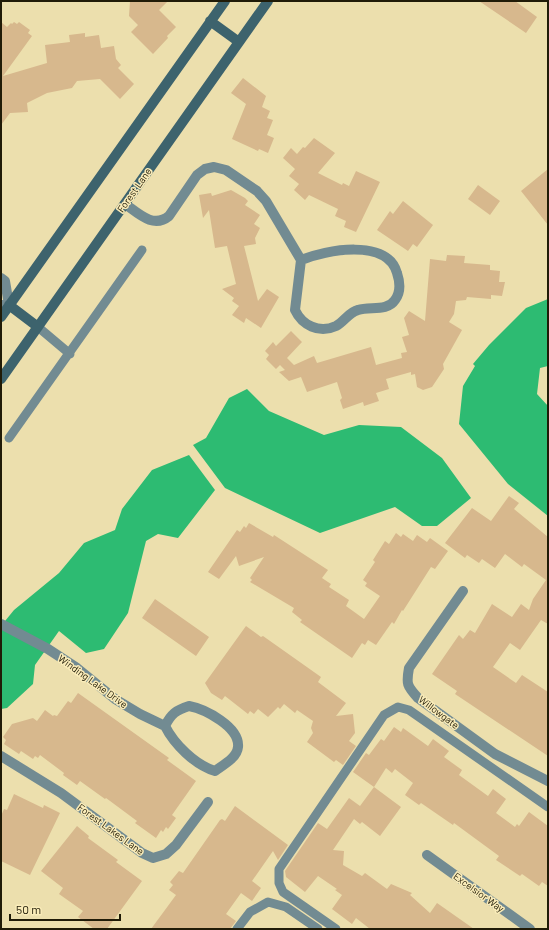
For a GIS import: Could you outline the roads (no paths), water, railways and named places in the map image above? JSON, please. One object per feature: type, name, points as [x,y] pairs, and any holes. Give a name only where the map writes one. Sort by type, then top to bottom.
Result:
[{"type":"main road","points":[[1,316],[5,305],[224,1]]},
{"type":"main road","name":"Forest Lane","points":[[1,379],[268,1]]},
{"type":"main road","points":[[210,21],[239,42]]},
{"type":"main road","points":[[5,305],[38,327]]},
{"type":"street","points":[[125,204],[147,219],[156,222],[164,221],[197,175],[205,169],[214,167],[226,170],[257,191],[266,201],[301,260],[295,310],[299,317],[312,327],[324,329],[336,325],[356,310],[386,306],[394,301],[398,294],[400,282],[396,269],[387,258],[376,252],[360,250],[319,253],[301,260]]},
{"type":"street","points":[[1,278],[5,281],[5,305]]},
{"type":"street","name":"Willowgate","points":[[463,591],[409,668],[407,679],[408,687],[418,698],[495,754],[548,781]]},
{"type":"street","name":"Winding Lake Drive","points":[[1,624],[48,648],[77,668],[115,699],[140,714],[165,726],[170,736],[192,758],[208,769],[215,771],[232,759],[238,747],[236,736],[229,728],[208,711],[197,707],[189,706],[177,710],[170,715],[165,726]]},
{"type":"street","name":"Forest Lakes Lane","points":[[1,756],[61,793],[142,853],[153,858],[166,854],[176,845],[208,802]]},
{"type":"street","name":"Excelsior Way","points":[[427,855],[530,929]]},
{"type":"lane","points":[[9,438],[70,354],[142,250]]},
{"type":"lane","points":[[38,327],[70,354]]},
{"type":"lane","points":[[336,929],[284,892],[279,883],[279,870],[384,715],[398,707],[410,710],[548,807]]},
{"type":"lane","points":[[237,929],[250,912],[268,902],[286,907],[318,929]]}]
